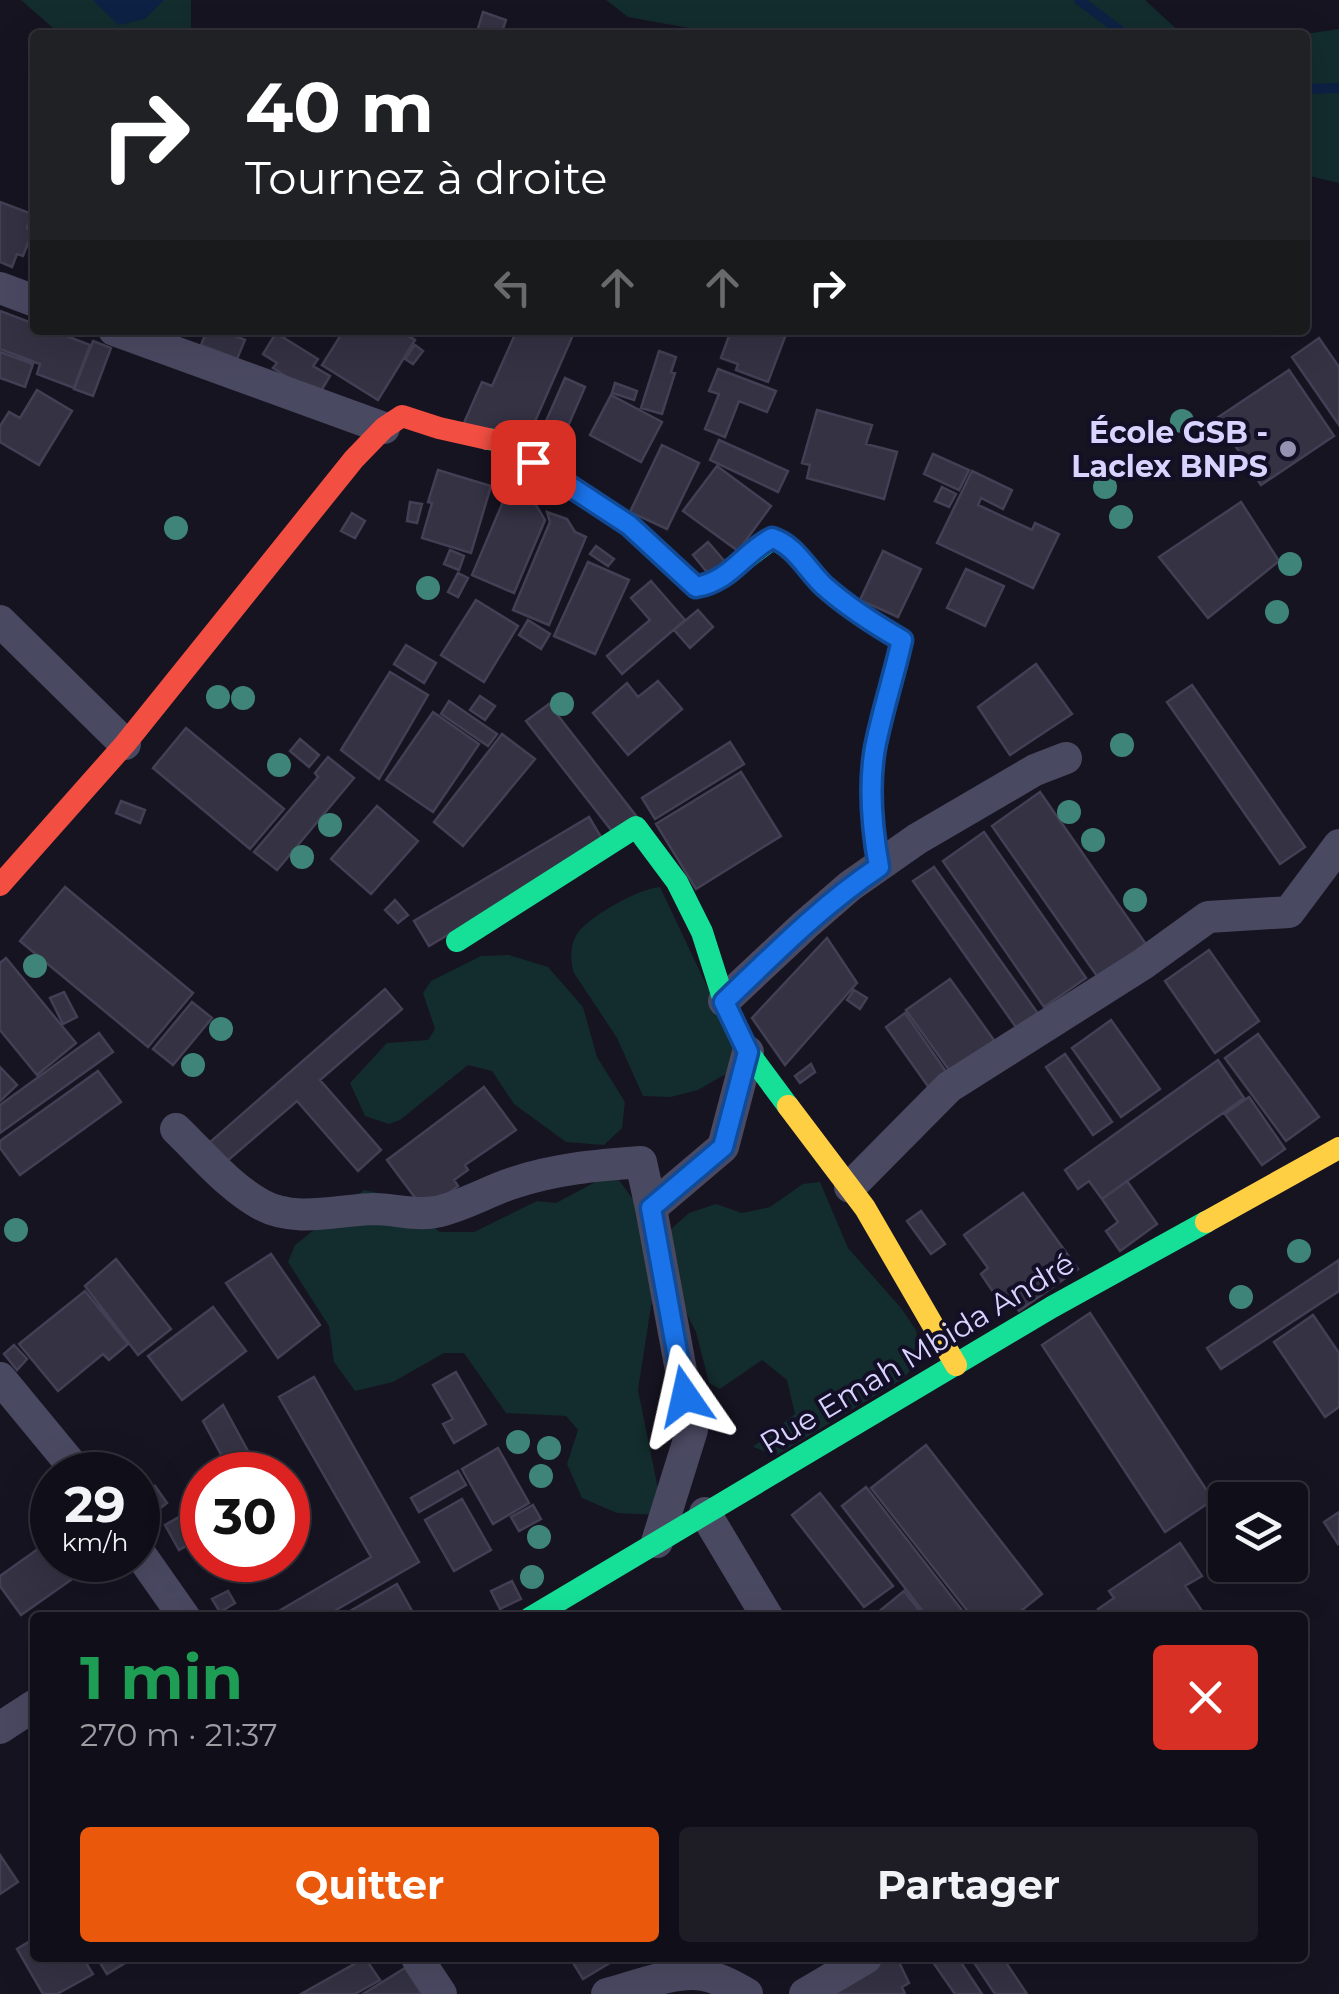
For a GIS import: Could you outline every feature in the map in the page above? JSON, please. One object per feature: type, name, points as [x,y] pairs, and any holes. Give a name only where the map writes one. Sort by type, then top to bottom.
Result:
[{"type":"street","points":[[0,288],[30,299]]},
{"type":"street","points":[[128,335],[384,428]]},
{"type":"street","points":[[0,885],[125,744],[354,459],[384,428],[402,416],[500,441],[629,525],[696,587],[712,584],[734,570],[772,538],[785,542],[823,584],[864,618],[902,640],[875,748],[871,791],[879,867]]},
{"type":"street","points":[[0,621],[125,744]]},
{"type":"street","points":[[724,1002],[850,886],[934,829],[1036,770],[1066,758]]},
{"type":"street","points":[[457,941],[636,827],[677,882],[702,932],[724,1002],[748,1052],[850,1187],[956,1365]]},
{"type":"street","points":[[850,1187],[950,1087],[1143,964],[1208,917],[1289,912],[1339,845]]},
{"type":"street","points":[[651,1208],[723,1147],[748,1052]]},
{"type":"street","points":[[176,1129],[216,1169],[260,1204],[302,1215],[371,1209],[431,1213],[517,1181],[564,1170],[640,1162],[692,1430],[657,1542]]},
{"type":"street","name":"Rue Emah Mbida André","points":[[540,1612],[1119,1269],[1339,1148]]},
{"type":"street","points":[[0,1378],[61,1452]]},
{"type":"street","points":[[705,1513],[764,1612]]},
{"type":"street","points":[[157,1582],[175,1612]]},
{"type":"street","points":[[0,1728],[30,1708]]},
{"type":"street","points":[[420,1962],[441,1994]]},
{"type":"street","points":[[805,1994],[859,1962]]},
{"type":"street","points":[[607,1994],[690,1974],[722,1981],[747,1994]]},
{"type":"green space","points":[[21,0],[191,0],[190,30],[55,30]]},
{"type":"green space","points":[[606,0],[1145,0],[1178,30],[700,30],[628,17]]},
{"type":"green space","points":[[1339,29],[1339,183],[1310,176],[1310,33]]},
{"type":"green space","points":[[660,887],[746,1069],[671,1097],[643,1096],[617,1038],[574,973],[571,958],[577,934],[592,919],[628,898]]},
{"type":"green space","points":[[509,955],[548,967],[583,1007],[597,1057],[625,1102],[622,1128],[604,1145],[566,1142],[514,1104],[492,1071],[468,1065],[400,1120],[389,1124],[365,1116],[350,1083],[387,1043],[428,1040],[435,1029],[423,993],[431,981],[481,956]]},
{"type":"green space","points":[[601,1179],[619,1180],[640,1209],[658,1261],[638,1390],[661,1515],[617,1513],[582,1498],[567,1464],[578,1430],[566,1416],[506,1413],[464,1353],[444,1353],[393,1382],[355,1391],[334,1362],[329,1326],[288,1262],[295,1245],[364,1190],[398,1197],[440,1232],[474,1232],[537,1201],[556,1203]]},
{"type":"green space","points":[[820,1182],[848,1248],[916,1330],[920,1358],[904,1378],[777,1455],[753,1447],[795,1414],[787,1380],[762,1360],[720,1389],[709,1383],[696,1332],[672,1284],[669,1231],[689,1213],[716,1204],[742,1213],[770,1207],[803,1184]]},
{"type":"water","points":[[93,0],[164,0],[145,19],[118,25]]},
{"type":"building","points":[[483,12],[506,20],[503,30],[478,30]]},
{"type":"building","points":[[0,202],[30,213],[30,238],[23,256],[17,254],[12,267],[0,262]]},
{"type":"building","points":[[0,311],[30,322],[30,335],[64,335],[90,345],[74,388],[37,374],[40,364],[0,349]]},
{"type":"building","points":[[205,335],[233,335],[245,340],[237,359],[201,345]]},
{"type":"building","points":[[275,335],[279,335],[318,359],[313,366],[330,376],[318,396],[273,368],[277,363],[263,354]]},
{"type":"building","points":[[341,335],[406,335],[415,340],[378,400],[322,365]]},
{"type":"building","points":[[515,335],[573,335],[522,451],[463,425],[482,382],[492,386]]},
{"type":"building","points":[[729,335],[785,337],[768,382],[736,370],[738,364],[721,358]]},
{"type":"building","points":[[1319,338],[1339,367],[1339,425],[1292,357]]},
{"type":"building","points":[[93,341],[111,348],[93,396],[74,389]]},
{"type":"building","points":[[415,345],[423,351],[413,364],[405,359]]},
{"type":"building","points":[[659,351],[676,357],[662,414],[641,408]]},
{"type":"building","points":[[0,352],[33,364],[25,387],[0,378]]},
{"type":"building","points":[[718,369],[776,391],[767,412],[739,401],[725,437],[705,429],[719,394],[709,391]]},
{"type":"building","points":[[1289,370],[1334,436],[1261,485],[1217,418]]},
{"type":"building","points":[[565,378],[585,387],[549,470],[528,462]]},
{"type":"building","points":[[615,383],[637,391],[634,400],[612,393]]},
{"type":"building","points":[[37,390],[72,411],[39,465],[0,442],[0,426],[9,412],[20,418]]},
{"type":"building","points":[[611,395],[662,422],[641,462],[590,435]]},
{"type":"building","points":[[817,410],[872,425],[866,444],[897,452],[884,499],[807,478],[810,465],[802,463]]},
{"type":"building","points":[[719,440],[788,471],[778,492],[710,460]]},
{"type":"building","points":[[662,445],[699,463],[667,529],[630,512]]},
{"type":"building","points":[[933,454],[969,470],[959,490],[924,474]]},
{"type":"building","points":[[717,466],[771,506],[738,551],[683,511]]},
{"type":"building","points":[[438,470],[491,486],[471,553],[422,538]]},
{"type":"building","points":[[972,471],[1012,490],[1003,509],[981,498],[978,505],[1032,530],[1035,523],[1059,534],[1033,588],[937,543]]},
{"type":"building","points":[[942,487],[956,494],[949,507],[935,501]]},
{"type":"building","points":[[508,490],[533,500],[545,520],[514,593],[472,575]]},
{"type":"building","points":[[410,502],[422,504],[417,523],[407,521]]},
{"type":"building","points":[[1241,502],[1279,561],[1208,618],[1159,557]]},
{"type":"building","points":[[547,512],[567,519],[575,532],[586,537],[549,625],[513,610],[550,522]]},
{"type":"building","points":[[352,513],[365,521],[355,538],[341,531]]},
{"type":"building","points":[[708,542],[727,564],[711,577],[693,555]]},
{"type":"building","points":[[596,546],[614,559],[608,566],[590,554]]},
{"type":"building","points":[[450,550],[464,556],[459,570],[444,564]]},
{"type":"building","points":[[883,551],[921,569],[898,617],[860,600]]},
{"type":"building","points":[[588,562],[629,580],[595,654],[554,636]]},
{"type":"building","points":[[966,569],[1004,586],[985,626],[947,608]]},
{"type":"building","points":[[458,573],[468,578],[458,597],[448,592]]},
{"type":"building","points":[[651,581],[685,620],[622,674],[607,656],[650,620],[631,598]]},
{"type":"building","points":[[476,600],[518,626],[484,682],[441,655]]},
{"type":"building","points":[[698,610],[713,627],[690,648],[674,630]]},
{"type":"building","points":[[528,620],[550,634],[541,649],[519,635]]},
{"type":"building","points":[[406,645],[436,663],[424,683],[394,664]]},
{"type":"building","points":[[1036,664],[1072,714],[1010,755],[978,707]]},
{"type":"building","points":[[390,672],[428,695],[379,779],[341,750]]},
{"type":"building","points":[[658,681],[682,709],[628,755],[593,713],[627,683],[638,697]]},
{"type":"building","points":[[1192,685],[1305,847],[1280,864],[1167,702]]},
{"type":"building","points":[[480,696],[495,706],[485,720],[470,710]]},
{"type":"building","points":[[449,701],[497,734],[488,746],[441,714]]},
{"type":"building","points":[[549,704],[637,817],[615,835],[526,721]]},
{"type":"building","points":[[433,712],[479,744],[433,812],[386,780]]},
{"type":"building","points":[[186,728],[284,809],[250,849],[153,768]]},
{"type":"building","points":[[502,734],[535,759],[463,846],[434,822]]},
{"type":"building","points":[[300,739],[319,755],[309,767],[290,751]]},
{"type":"building","points":[[730,742],[744,764],[655,819],[642,798]]},
{"type":"building","points":[[328,757],[354,778],[277,870],[254,852],[318,777],[315,773]]},
{"type":"building","points":[[741,772],[781,836],[696,889],[656,824]]},
{"type":"building","points":[[1040,792],[1152,953],[1104,986],[992,826]]},
{"type":"building","points":[[121,801],[145,810],[140,823],[116,813]]},
{"type":"building","points":[[377,806],[418,841],[371,894],[331,859]]},
{"type":"building","points":[[589,817],[604,842],[429,946],[414,921]]},
{"type":"building","points":[[984,832],[1086,978],[1044,1007],[943,861]]},
{"type":"building","points":[[934,867],[1046,1025],[1025,1040],[913,881]]},
{"type":"building","points":[[65,887],[193,993],[148,1047],[20,941]]},
{"type":"building","points":[[395,900],[408,915],[398,923],[385,910]]},
{"type":"building","points":[[827,938],[857,983],[785,1065],[752,1018]]},
{"type":"building","points":[[1209,950],[1259,1021],[1215,1053],[1165,981]]},
{"type":"building","points":[[6,958],[76,1043],[37,1075],[0,1030],[0,963]]},
{"type":"building","points":[[950,979],[996,1043],[952,1074],[906,1010]]},
{"type":"building","points":[[385,989],[402,1009],[320,1080],[381,1150],[358,1171],[297,1101],[226,1162],[209,1143]]},
{"type":"building","points":[[854,990],[867,998],[860,1009],[847,1000]]},
{"type":"building","points":[[64,992],[77,1017],[63,1024],[50,998]]},
{"type":"building","points":[[192,1002],[212,1018],[173,1065],[153,1049]]},
{"type":"building","points":[[905,1013],[956,1086],[937,1099],[886,1027]]},
{"type":"building","points":[[1111,1020],[1160,1089],[1121,1117],[1072,1048]]},
{"type":"building","points":[[99,1033],[113,1052],[0,1133],[0,1105]]},
{"type":"building","points":[[1258,1034],[1319,1117],[1286,1141],[1225,1058]]},
{"type":"building","points":[[1065,1054],[1112,1122],[1093,1135],[1046,1067]]},
{"type":"building","points":[[1218,1060],[1244,1098],[1102,1199],[1089,1181],[1078,1189],[1065,1170]]},
{"type":"building","points":[[811,1064],[815,1072],[800,1083],[795,1076]]},
{"type":"building","points":[[0,1067],[17,1085],[0,1101]]},
{"type":"building","points":[[98,1071],[121,1102],[20,1175],[0,1148],[0,1141]]},
{"type":"building","points":[[484,1087],[516,1130],[465,1165],[468,1170],[454,1180],[458,1186],[425,1211],[387,1160]]},
{"type":"building","points":[[1249,1097],[1285,1149],[1262,1165],[1225,1114]]},
{"type":"building","points":[[1127,1181],[1157,1224],[1120,1251],[1106,1231],[1118,1222],[1102,1199]]},
{"type":"building","points":[[1023,1193],[1078,1269],[1019,1311],[1008,1296],[1000,1302],[981,1274],[988,1268],[964,1235]]},
{"type":"building","points":[[921,1211],[945,1244],[931,1254],[907,1221]]},
{"type":"building","points":[[271,1254],[320,1325],[278,1358],[226,1283]]},
{"type":"building","points":[[116,1259],[171,1329],[138,1355],[85,1286]]},
{"type":"building","points":[[1339,1260],[1339,1291],[1221,1369],[1207,1348]]},
{"type":"building","points":[[85,1291],[128,1344],[109,1360],[103,1354],[58,1391],[19,1344]]},
{"type":"building","points":[[213,1307],[246,1351],[182,1400],[148,1356]]},
{"type":"building","points":[[1090,1313],[1208,1492],[1208,1503],[1165,1532],[1042,1345]]},
{"type":"building","points":[[1313,1315],[1339,1353],[1339,1407],[1325,1417],[1274,1342]]},
{"type":"building","points":[[14,1345],[27,1359],[17,1370],[4,1354]]},
{"type":"building","points":[[456,1372],[486,1424],[454,1443],[443,1424],[453,1419],[433,1385]]},
{"type":"building","points":[[314,1377],[419,1562],[332,1612],[277,1612],[371,1557],[279,1397]]},
{"type":"building","points":[[223,1405],[249,1452],[220,1452],[203,1421]]},
{"type":"building","points":[[926,1445],[1042,1594],[1020,1612],[968,1612],[871,1488]]},
{"type":"building","points":[[498,1448],[529,1503],[493,1524],[462,1469]]},
{"type":"building","points":[[458,1471],[466,1485],[419,1512],[411,1498]]},
{"type":"building","points":[[866,1487],[963,1612],[923,1612],[842,1506]]},
{"type":"building","points":[[820,1493],[893,1586],[864,1607],[792,1515]]},
{"type":"building","points":[[462,1499],[491,1550],[454,1571],[425,1520]]},
{"type":"building","points":[[533,1505],[541,1519],[519,1531],[511,1517]]},
{"type":"building","points":[[1339,1512],[1339,1543],[1338,1544],[1324,1522]]},
{"type":"building","points":[[180,1516],[180,1549],[179,1550],[165,1525]]},
{"type":"building","points":[[1180,1543],[1202,1576],[1185,1586],[1202,1611],[1100,1612],[1098,1609],[1114,1598],[1109,1591]]},
{"type":"building","points":[[30,1555],[30,1582],[68,1582],[21,1615],[0,1586],[0,1576]]},
{"type":"building","points":[[512,1581],[521,1599],[500,1609],[491,1591]]},
{"type":"building","points":[[397,1584],[413,1612],[348,1612]]},
{"type":"building","points":[[228,1591],[235,1603],[220,1612],[212,1599]]},
{"type":"building","points":[[904,1591],[920,1612],[878,1612]]},
{"type":"building","points":[[0,1855],[18,1882],[0,1894]]},
{"type":"building","points":[[30,1941],[30,1962],[86,1962],[93,1974],[57,1994],[43,1994],[17,1949]]},
{"type":"building","points":[[100,1962],[127,1962],[107,1974]]},
{"type":"building","points":[[358,1962],[368,1962],[380,1980],[355,1994],[301,1994]]},
{"type":"building","points":[[572,1962],[611,1962],[583,1979]]},
{"type":"building","points":[[879,1962],[899,1962],[909,1983],[902,1987],[905,1994],[835,1994],[830,1985]]},
{"type":"building","points":[[933,1962],[961,1962],[982,1994],[955,1994]]},
{"type":"building","points":[[1006,1962],[1027,1994],[995,1994],[975,1964]]},
{"type":"building","points":[[405,1968],[422,1994],[363,1994]]},
{"type":"waterway","points":[[1079,0],[1119,30]]},
{"type":"waterway","points":[[1310,89],[1339,88]]},
{"type":"traffic: fast","points":[[488,439],[500,441],[629,525],[696,587],[719,579],[772,539],[794,554],[843,602],[903,640],[881,717],[873,764],[872,816],[879,867]]},
{"type":"traffic: fast","points":[[457,941],[636,827],[677,882],[702,932],[724,1001],[748,1052],[788,1106]]},
{"type":"traffic: fast","points":[[540,1612],[1052,1307],[1206,1222]]},
{"type":"traffic: slow","points":[[788,1106],[865,1208],[956,1365]]},
{"type":"traffic: slow","points":[[1206,1222],[1339,1148]]},
{"type":"traffic: jam","points":[[0,885],[125,744],[354,459],[384,428],[402,416],[488,439]]},
{"type":"place","name":"École GSB - Laclex BNPS","points":[[1288,449]]},
{"type":"route","points":[[533,462],[629,525],[696,587],[712,584],[734,570],[772,538],[785,542],[823,584],[864,618],[902,640],[875,748],[871,791],[879,867],[805,924],[724,1002],[748,1052],[723,1147],[651,1208],[685,1396]]}]
